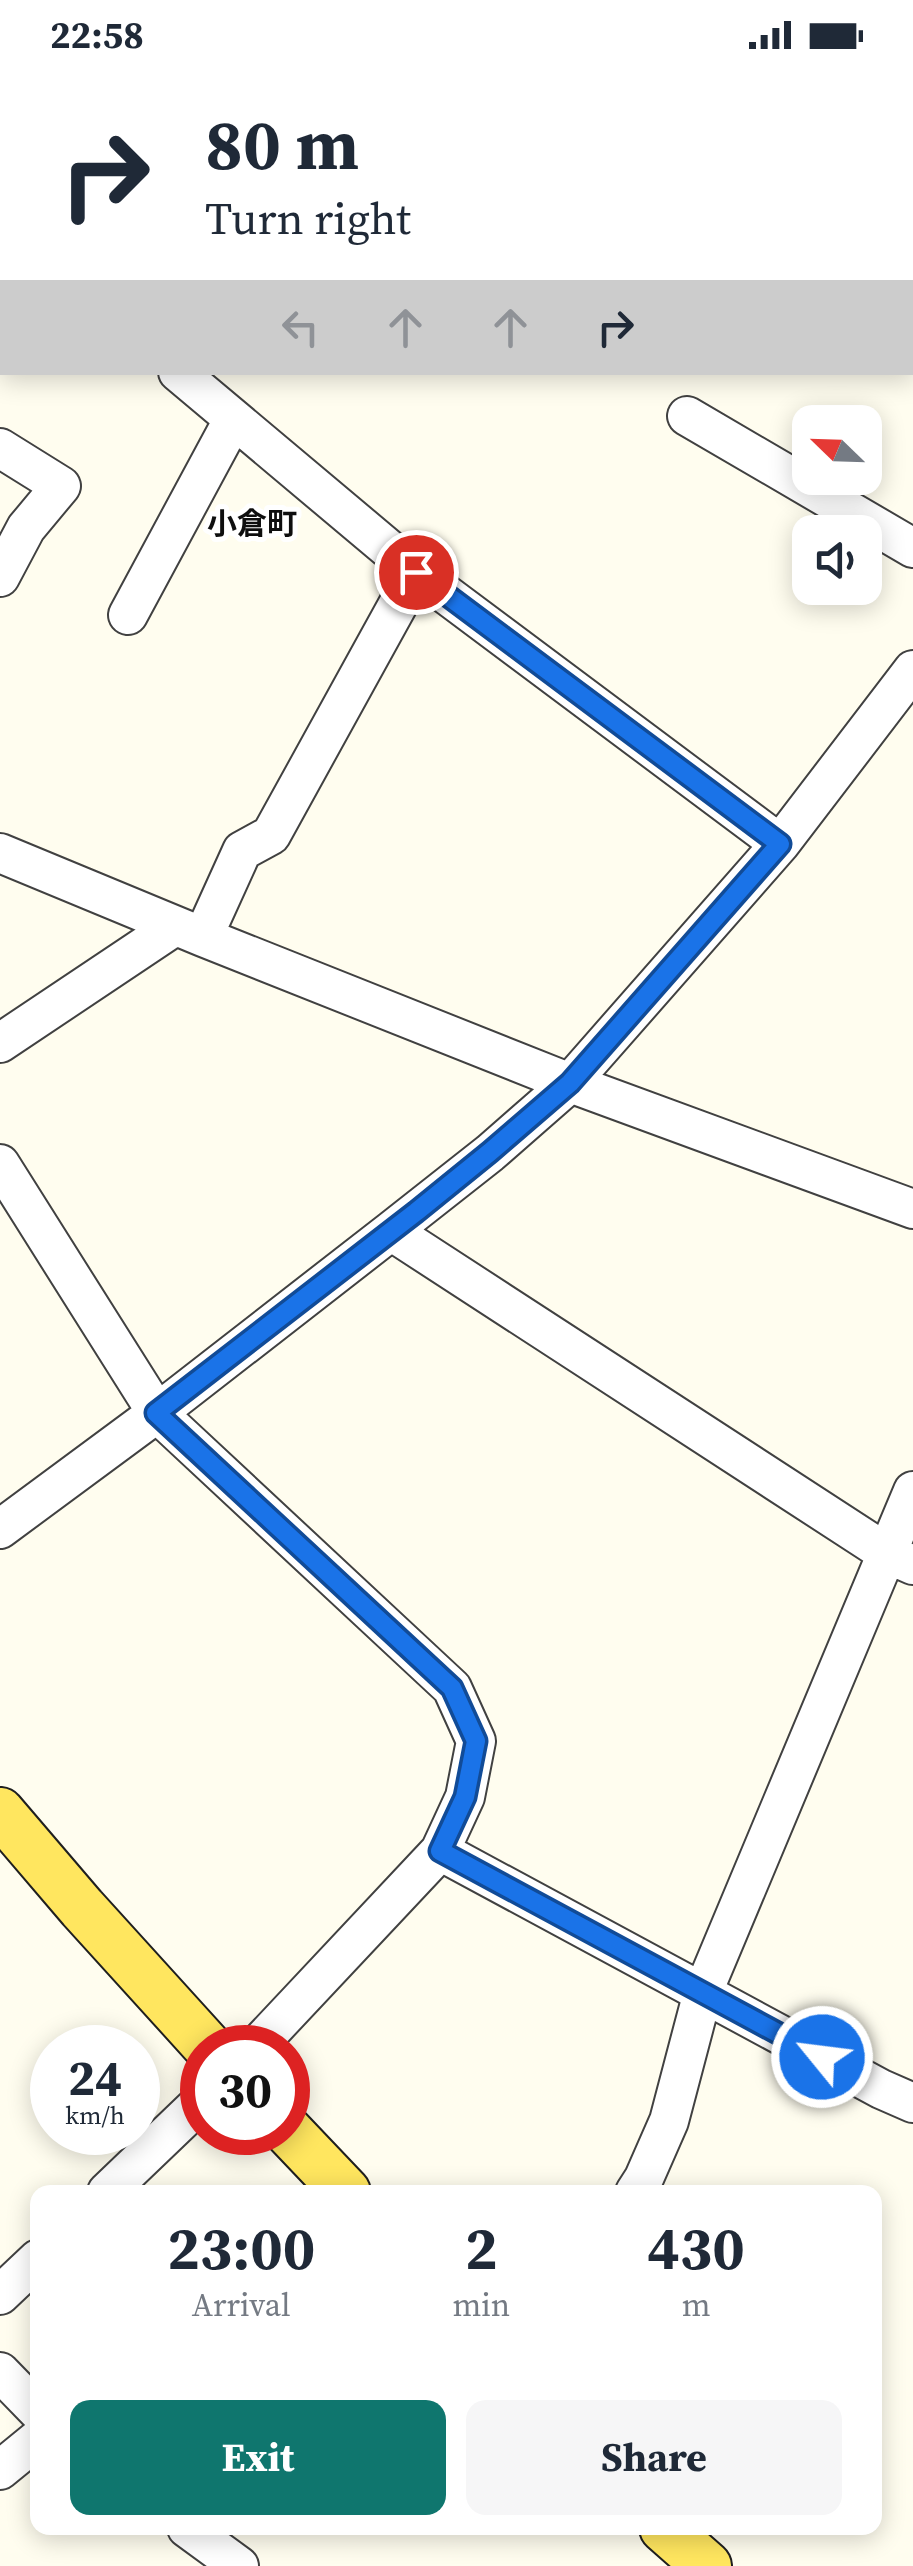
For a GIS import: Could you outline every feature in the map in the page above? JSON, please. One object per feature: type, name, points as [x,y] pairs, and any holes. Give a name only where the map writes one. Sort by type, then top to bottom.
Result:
[{"type":"main road","points":[[0,1812],[188,2025]]},
{"type":"main road","points":[[306,2155],[328,2185]]},
{"type":"main road","points":[[672,2535],[706,2566]]},
{"type":"street","points":[[181,375],[416,572],[780,844]]},
{"type":"street","points":[[687,416],[913,548]]},
{"type":"street","points":[[128,615],[233,420]]},
{"type":"street","points":[[0,448],[61,486],[26,528],[0,577]]},
{"type":"street","points":[[0,1043],[189,932],[242,851],[271,835],[416,572]]},
{"type":"street","points":[[0,1530],[391,1231],[570,1083],[780,844],[913,670]]},
{"type":"street","points":[[0,853],[570,1083],[913,1209]]},
{"type":"street","points":[[0,1164],[156,1413],[452,1688],[476,1741],[465,1797],[440,1851],[277,2025]]},
{"type":"street","points":[[391,1231],[900,1560]]},
{"type":"street","points":[[640,2185],[669,2121],[704,1992],[900,1560],[913,1490]]},
{"type":"street","points":[[440,1851],[913,2103]]},
{"type":"street","points":[[114,2185],[180,2121]]},
{"type":"street","points":[[0,2295],[30,2267]]},
{"type":"street","points":[[0,2372],[30,2403]]},
{"type":"street","points":[[0,2470],[30,2446]]},
{"type":"street","points":[[196,2535],[238,2566]]},
{"type":"district","name":"小倉町","points":[[252,523]]},
{"type":"route","points":[[416,572],[780,844],[570,1083],[416,1212],[156,1413],[452,1688],[476,1741],[465,1797],[440,1851],[822,2057]]}]
